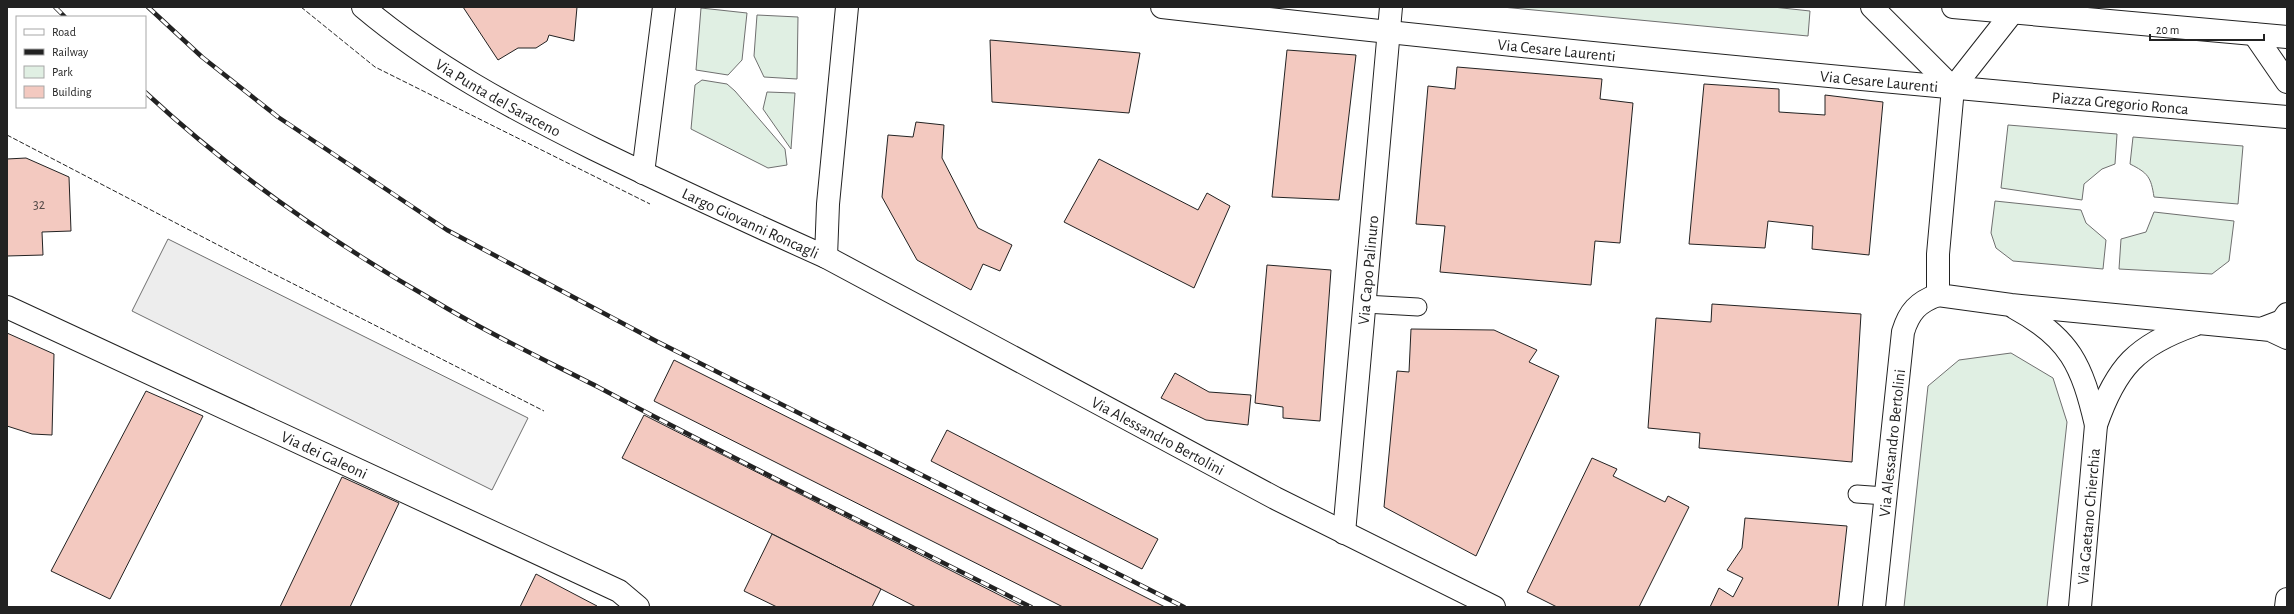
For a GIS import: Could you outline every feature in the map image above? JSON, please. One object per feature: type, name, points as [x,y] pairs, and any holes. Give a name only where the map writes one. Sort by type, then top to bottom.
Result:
[{"type":"street","name":"Via Punta del Saraceno","points":[[363,7],[407,42],[471,84],[534,119],[643,173]]},
{"type":"street","points":[[643,173],[664,7]]},
{"type":"street","name":"Largo Giovanni Roncagli","points":[[643,173],[826,257],[828,204],[848,7]]},
{"type":"street","name":"Via Cesare Laurenti","points":[[1162,7],[1388,33],[1952,88]]},
{"type":"street","name":"Via Capo Palinuro","points":[[1344,533],[1391,7]]},
{"type":"street","points":[[1872,7],[1952,88]]},
{"type":"street","points":[[1953,7],[2287,37]]},
{"type":"street","points":[[2012,13],[1952,88],[1938,254],[1938,295],[2011,305],[2201,322],[2270,330],[2287,338]]},
{"type":"street","points":[[2254,34],[2287,82]]},
{"type":"street","name":"Piazza Gregorio Ronca","points":[[1952,88],[2287,117]]},
{"type":"street","name":"Via Alessandro Bertolini","points":[[826,257],[1344,533],[1494,607]]},
{"type":"street","name":"Via Alessandro Bertolini","points":[[1874,607],[1903,332],[1912,311],[1922,302],[1938,295]]},
{"type":"street","points":[[2011,305],[2039,321],[2067,347],[2086,385],[2096,425]]},
{"type":"street","name":"Via dei Galeoni","points":[[7,307],[619,591],[638,607]]},
{"type":"street","points":[[2261,329],[2282,321],[2287,314]]},
{"type":"street","points":[[2096,425],[2110,388],[2135,356],[2163,336],[2201,322]]},
{"type":"street","name":"Via Gaetano Chierchia","points":[[2080,607],[2096,425]]},
{"type":"street","points":[[2286,607],[2287,599]]},
{"type":"lane","points":[[1364,304],[1418,307]]},
{"type":"lane","points":[[1857,494],[1886,496]]},
{"type":"green space","points":[[1502,7],[1773,7],[1810,11],[1808,36]]},
{"type":"green space","points":[[701,8],[747,13],[742,60],[728,75],[696,70]]},
{"type":"green space","points":[[757,15],[798,17],[797,79],[764,77],[754,56]]},
{"type":"green space","points":[[702,80],[727,84],[735,91],[785,149],[787,165],[768,168],[691,129],[695,85]]},
{"type":"green space","points":[[767,92],[795,93],[791,149],[763,109]]},
{"type":"green space","points":[[2008,125],[2117,134],[2115,164],[2102,169],[2084,184],[2082,200],[2001,188]]},
{"type":"green space","points":[[2133,137],[2243,146],[2238,204],[2154,197],[2152,185],[2148,176],[2130,164]]},
{"type":"green space","points":[[1995,201],[2081,210],[2086,223],[2106,240],[2103,269],[2013,261],[1996,248],[1991,233]]},
{"type":"green space","points":[[2154,212],[2234,221],[2229,261],[2212,274],[2119,269],[2121,239],[2146,232]]},
{"type":"green space","points":[[2011,353],[2053,378],[2067,422],[2047,607],[1904,607],[1928,386],[1959,360]]},
{"type":"shaded area","points":[[168,239],[528,418],[492,490],[132,311]]},
{"type":"building","points":[[463,7],[577,7],[574,41],[549,35],[547,41],[536,48],[518,48],[498,60]]},
{"type":"building","points":[[990,40],[1140,53],[1129,113],[992,102]]},
{"type":"building","points":[[1287,50],[1356,55],[1339,200],[1272,197]]},
{"type":"building","points":[[1457,67],[1602,79],[1600,99],[1633,103],[1620,243],[1595,241],[1591,285],[1440,272],[1445,226],[1416,224],[1428,86],[1455,89]]},
{"type":"building","points":[[1704,84],[1779,89],[1779,112],[1825,115],[1825,95],[1883,102],[1869,255],[1812,249],[1813,226],[1768,221],[1765,248],[1689,244]]},
{"type":"building","points":[[916,122],[944,125],[942,158],[978,228],[1012,245],[1000,271],[983,264],[971,290],[917,260],[882,197],[888,135],[913,137]]},
{"type":"building","points":[[26,158],[69,177],[71,231],[42,232],[43,255],[7,256],[7,159]]},
{"type":"building","points":[[1099,159],[1198,210],[1207,193],[1230,206],[1194,288],[1064,222]]},
{"type":"building","points":[[1267,265],[1331,270],[1320,421],[1283,418],[1283,407],[1255,403]]},
{"type":"building","points":[[1712,304],[1861,314],[1852,462],[1699,448],[1700,433],[1648,428],[1656,318],[1711,322]]},
{"type":"building","points":[[1411,329],[1494,330],[1537,350],[1529,362],[1559,376],[1476,556],[1384,507],[1397,371],[1409,372]]},
{"type":"building","points":[[7,333],[54,354],[52,435],[32,434],[7,426]]},
{"type":"building","points":[[674,360],[1165,607],[1063,607],[654,401]]},
{"type":"building","points":[[1175,373],[1209,392],[1251,395],[1248,425],[1206,420],[1161,398]]},
{"type":"building","points":[[146,391],[203,416],[110,599],[51,571]]},
{"type":"building","points":[[644,415],[1023,607],[916,607],[622,458]]},
{"type":"building","points":[[947,430],[1158,539],[1142,569],[931,461]]},
{"type":"building","points":[[1592,458],[1617,469],[1613,476],[1665,502],[1668,496],[1689,507],[1639,607],[1557,607],[1527,592]]},
{"type":"building","points":[[342,477],[399,503],[350,607],[280,607]]},
{"type":"building","points":[[1745,518],[1847,526],[1838,607],[1710,607],[1719,588],[1733,597],[1743,578],[1727,570],[1742,548]]},
{"type":"building","points":[[772,534],[881,589],[872,607],[777,607],[744,591]]},
{"type":"building","points":[[536,574],[597,606],[597,607],[520,607]]},
{"type":"railway","points":[[55,7],[64,16]]},
{"type":"railway","points":[[148,7],[202,57],[278,117],[447,230],[656,341],[1184,607]]},
{"type":"railway","points":[[146,93],[213,151],[285,206],[360,256],[457,314],[706,443],[1031,607]]},
{"type":"fence","points":[[301,7],[375,67],[650,204]]},
{"type":"fence","points":[[7,135],[268,271],[544,411]]}]
